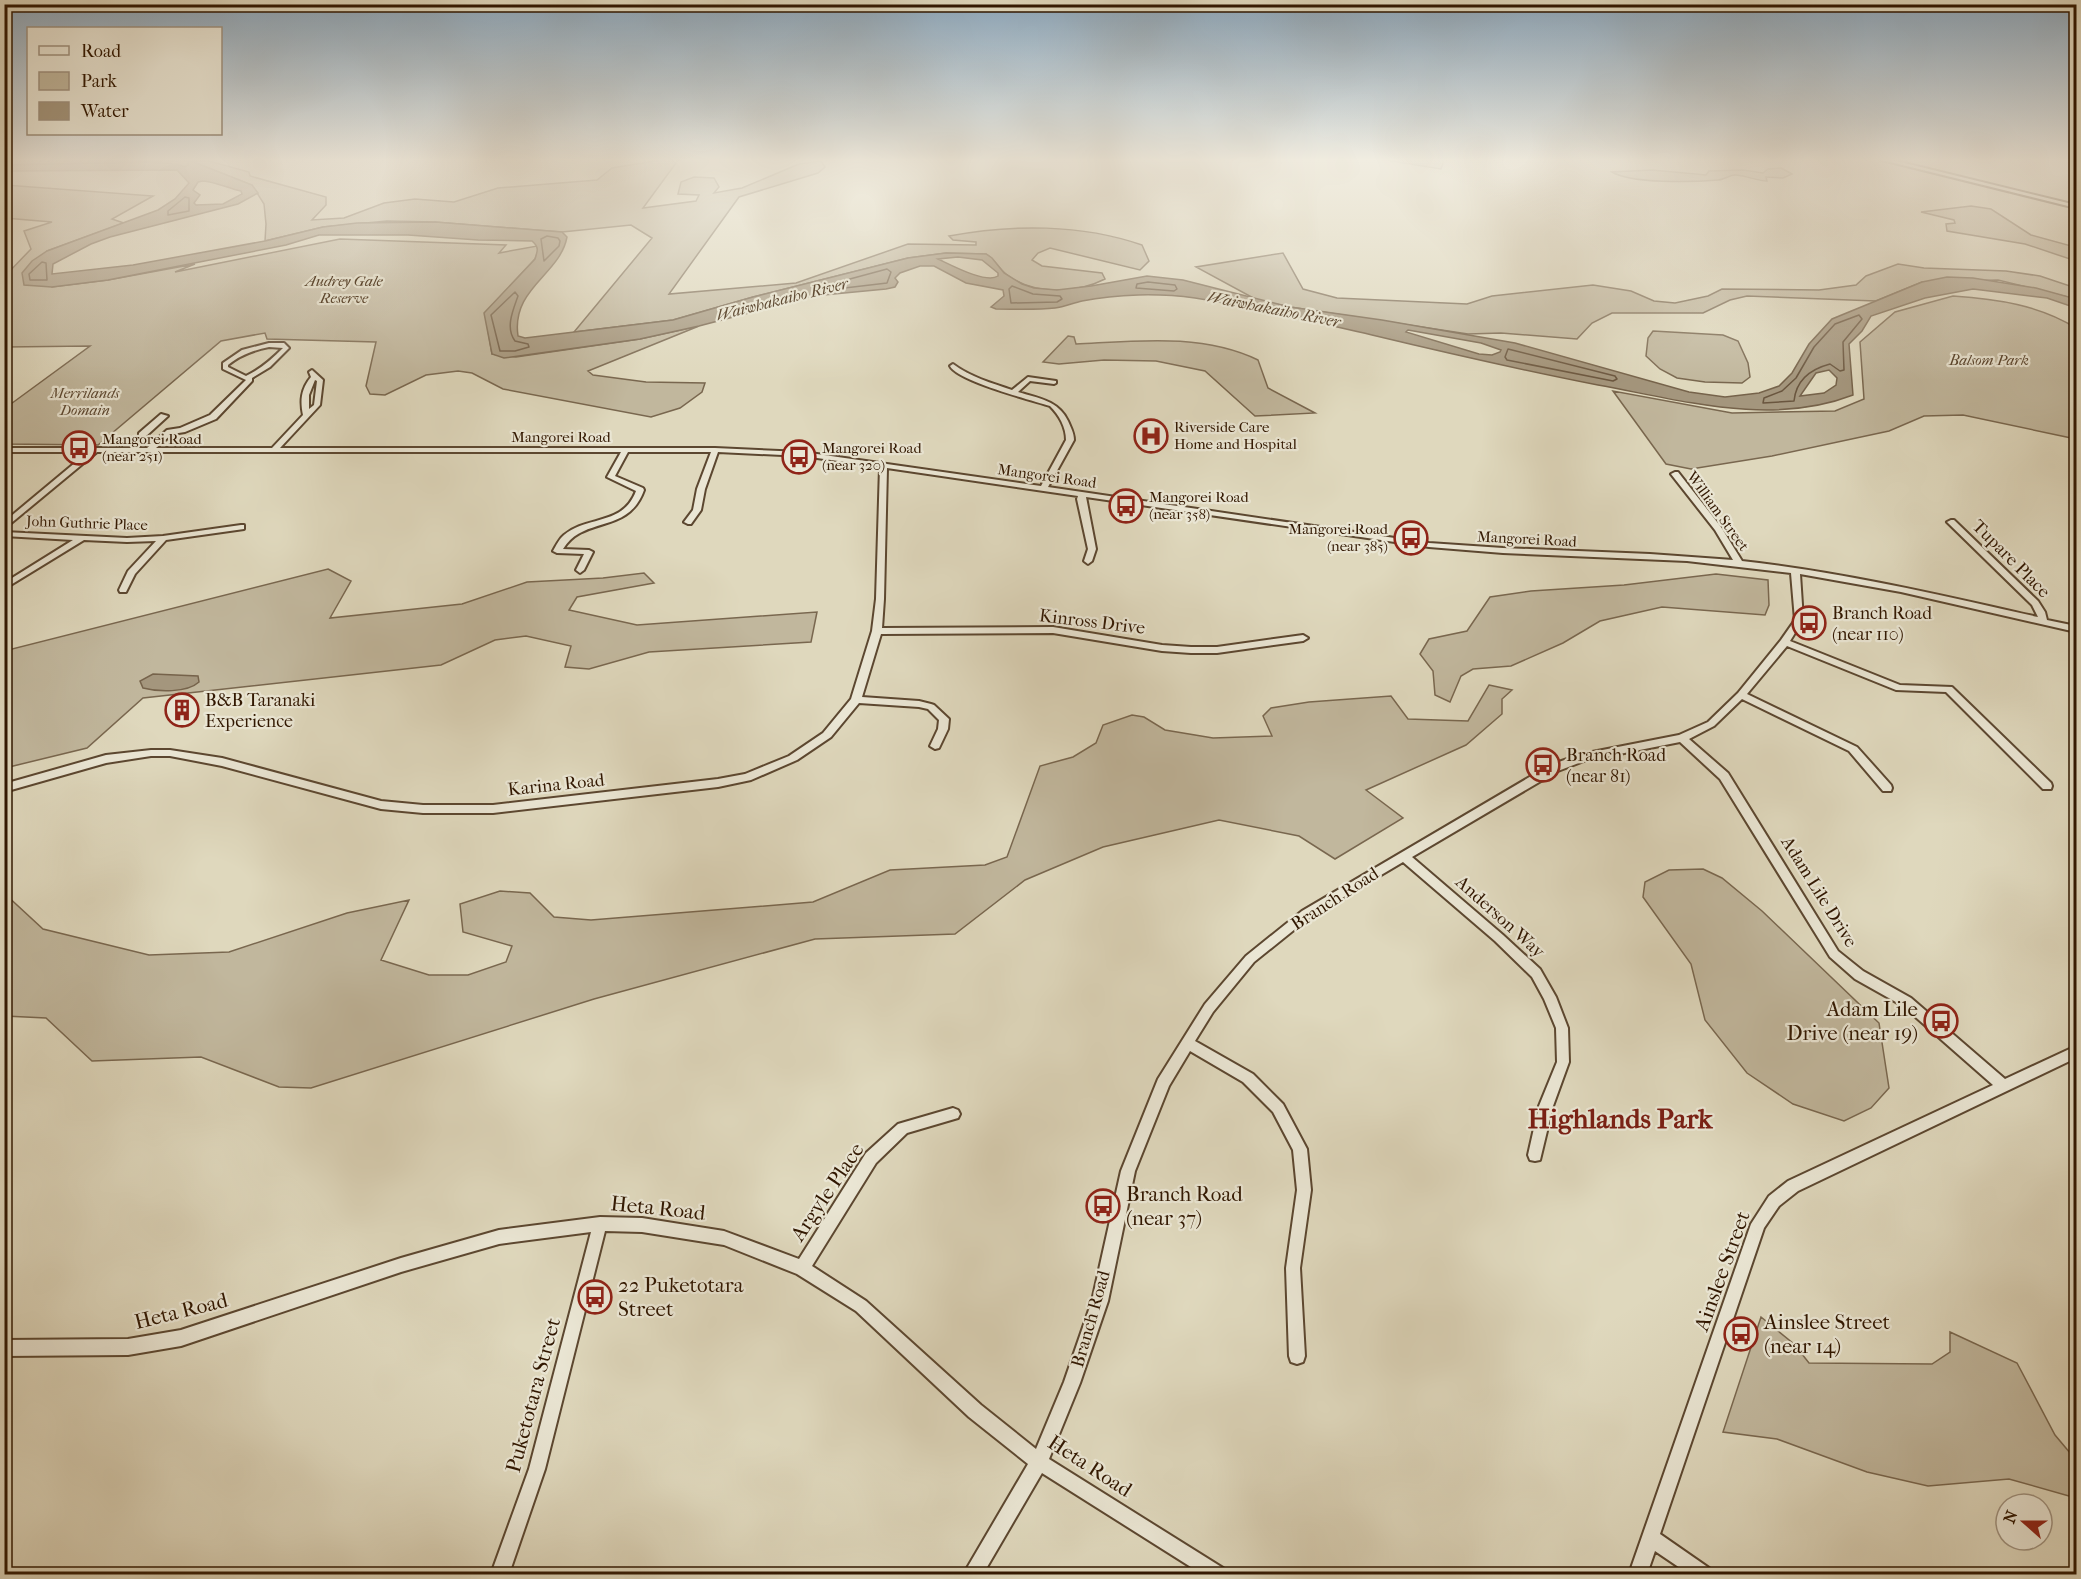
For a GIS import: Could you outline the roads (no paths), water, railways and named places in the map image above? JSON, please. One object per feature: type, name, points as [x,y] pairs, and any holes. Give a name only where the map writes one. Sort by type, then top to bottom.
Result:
[{"type":"street","points":[[149,429],[170,432],[182,430],[213,417],[250,380],[225,368],[225,364],[234,356],[272,345],[284,345],[286,348],[278,356],[258,373],[247,378]]},
{"type":"street","points":[[953,366],[955,370],[976,380],[1044,402],[1057,409],[1070,433],[1067,447],[1043,489]]},
{"type":"street","points":[[274,450],[317,405],[320,380],[313,375],[304,394],[307,415]]},
{"type":"street","points":[[1010,391],[1028,379],[1054,382]]},
{"type":"street","points":[[142,435],[164,416]]},
{"type":"street","points":[[149,450],[170,432]]},
{"type":"street","name":"Mangorei Road","points":[[4,450],[715,450],[803,454],[1430,545],[1514,553],[1677,558],[1795,570],[1870,583],[2076,629]]},
{"type":"street","points":[[580,570],[589,552],[557,551],[565,539],[577,531],[629,511],[638,501],[640,490],[611,477],[626,450]]},
{"type":"street","points":[[688,522],[697,510],[701,489],[715,450]]},
{"type":"street","points":[[4,527],[94,451]]},
{"type":"street","name":"Karina Road","points":[[4,788],[106,759],[170,753],[207,759],[381,805],[435,810],[493,809],[718,783],[770,769],[827,735],[856,700],[877,631],[880,599],[883,469],[885,466]]},
{"type":"street","name":"William Street","points":[[1676,474],[1718,529],[1739,563]]},
{"type":"street","points":[[1083,495],[1081,499],[1092,549],[1088,561]]},
{"type":"street","name":"Tupare Place","points":[[1951,522],[2035,603],[2041,612],[2043,621]]},
{"type":"street","name":"John Guthrie Place","points":[[4,534],[127,540],[164,538],[241,527]]},
{"type":"street","points":[[4,587],[82,538]]},
{"type":"street","points":[[123,590],[131,573],[164,538]]},
{"type":"street","name":"Branch Road","points":[[973,1575],[1039,1462],[1072,1383],[1100,1301],[1128,1171],[1163,1083],[1209,1008],[1250,959],[1305,914],[1566,762],[1682,738],[1711,724],[1741,695],[1785,642],[1799,620],[1795,570]]},
{"type":"street","name":"Kinross Drive","points":[[877,631],[1053,630],[1191,650],[1217,650],[1303,638]]},
{"type":"street","points":[[1785,642],[1899,688],[1949,689],[2047,786]]},
{"type":"street","points":[[1741,695],[1853,748],[1887,788]]},
{"type":"street","points":[[856,700],[931,707],[944,719],[943,729],[935,746]]},
{"type":"street","name":"Adam Lile Drive","points":[[1682,738],[1724,776],[1834,954],[1859,975],[1907,1002],[2004,1087]]},
{"type":"street","name":"Anderson Way","points":[[1403,856],[1529,966],[1536,973],[1550,997],[1562,1028],[1563,1062],[1546,1106],[1535,1155]]},
{"type":"street","points":[[1187,1043],[1248,1078],[1278,1108],[1300,1149],[1304,1190],[1293,1268],[1296,1356]]},
{"type":"street","name":"Ainslee Street","points":[[1638,1575],[1758,1224],[1773,1201],[1793,1186],[2076,1052]]},
{"type":"street","name":"Argyle Place","points":[[802,1268],[871,1158],[903,1128],[953,1114]]},
{"type":"street","name":"Heta Road","points":[[4,1348],[128,1347],[154,1344],[226,1324],[401,1265],[499,1237],[600,1224],[642,1225],[724,1238],[802,1268],[861,1305],[975,1411],[1039,1462],[1216,1575]]},
{"type":"street","name":"Puketotara Street","points":[[500,1575],[537,1469],[600,1224]]},
{"type":"street","points":[[1650,1537],[1703,1575]]},
{"type":"water","name":"Waiwhakaiho River","points":[[97,233],[127,233],[91,244],[53,264],[52,274],[133,265],[299,233],[563,233],[567,237],[563,250],[522,306],[518,320],[518,336],[525,338],[673,320],[753,297],[908,258],[946,253],[986,254],[1004,273],[1034,288],[1057,290],[1147,276],[1183,280],[1290,307],[1515,343],[1689,392],[1725,397],[1759,393],[1779,386],[1792,373],[1809,344],[1832,319],[1922,282],[1947,277],[1973,278],[2036,288],[2076,299],[2076,308],[2047,298],[1973,289],[1925,298],[1871,316],[1862,331],[1849,344],[1853,395],[1822,404],[1790,409],[1758,410],[1694,403],[1570,379],[1262,310],[1195,298],[1138,295],[1082,301],[1055,308],[996,309],[991,307],[1004,296],[1003,290],[966,283],[934,266],[920,266],[900,273],[895,278],[898,282],[895,287],[886,289],[813,296],[640,339],[504,358],[492,354],[484,313],[535,259],[537,249],[532,241],[408,235],[319,235],[286,245],[108,280],[52,287],[24,285],[22,273],[32,261],[47,251]],"holes":[[[958,257],[982,260],[998,273],[998,276],[993,278],[977,276],[938,259]],[[1408,330],[1481,343],[1501,350],[1492,355],[1479,354],[1406,332]],[[1829,370],[1837,378],[1836,385],[1824,393],[1800,396],[1816,373]]]},
{"type":"water","points":[[153,674],[198,676],[199,682],[180,690],[164,691],[143,688],[140,681]]},
{"type":"place","name":"Riverside Care Home and Hospital","points":[[1151,436]]},
{"type":"place","name":"Mangorei Road (near 251)","points":[[79,448]]},
{"type":"place","name":"Mangorei Road (near 320)","points":[[799,457]]},
{"type":"place","name":"Mangorei Road (near 358)","points":[[1126,506]]},
{"type":"place","name":"Mangorei Road (near 385)","points":[[1411,538]]},
{"type":"place","name":"Branch Road (near 110)","points":[[1809,623]]},
{"type":"place","name":"B&B Taranaki Experience","points":[[182,710]]},
{"type":"place","name":"Branch Road (near 81)","points":[[1543,765]]},
{"type":"place","name":"Adam Lile Drive (near 19)","points":[[1941,1021]]},
{"type":"place","name":"Branch Road (near 37)","points":[[1103,1206]]},
{"type":"place","name":"22 Puketotara Street","points":[[595,1297]]},
{"type":"place","name":"Ainslee Street (near 14)","points":[[1741,1334]]},
{"type":"district","name":"Highlands Park","points":[[1620,1118]]},
{"type":"park label","name":"Audrey Gale Reserve","points":[[344,290]]},
{"type":"park label","name":"Balsom Park","points":[[1989,360]]},
{"type":"park label","name":"Merrilands Domain","points":[[85,402]]}]
